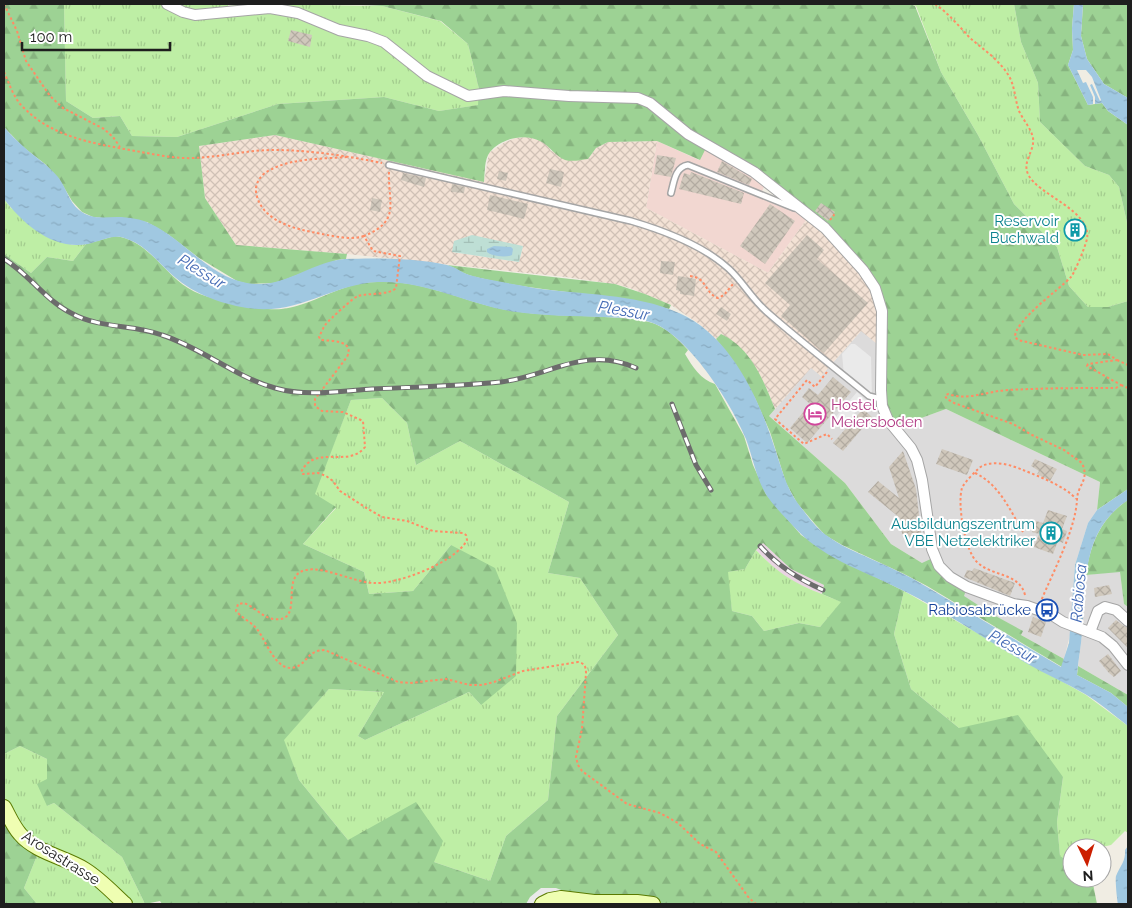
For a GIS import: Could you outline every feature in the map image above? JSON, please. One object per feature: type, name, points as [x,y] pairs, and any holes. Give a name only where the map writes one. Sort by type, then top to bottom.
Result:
[{"type":"main road","name":"Arosastrasse","points":[[4,807],[15,828],[24,838],[34,845],[84,869],[98,879],[124,904]]},
{"type":"main road","points":[[542,904],[561,898],[594,902],[653,904]]},
{"type":"street","points":[[167,4],[183,12],[195,15],[270,8],[298,13],[339,30],[368,36],[384,42],[427,76],[468,96],[504,91],[569,96],[638,98],[650,103],[688,134],[754,172],[825,228],[868,276],[875,288],[882,311],[881,399],[888,420],[911,448],[917,460],[922,480],[932,548],[939,566],[950,577],[963,585],[1013,604],[1033,609],[1088,631],[1110,643],[1128,665]]},
{"type":"street","points":[[1088,631],[1098,611],[1105,607],[1116,610],[1128,621]]},
{"type":"lane","points":[[390,165],[622,219],[655,229],[710,254],[731,271],[767,312],[869,396],[881,399]]},
{"type":"lane","points":[[671,193],[678,170],[682,166],[688,165],[812,218]]},
{"type":"path","points":[[4,4],[17,31],[27,64],[50,96],[63,108],[104,128],[121,148]]},
{"type":"path","points":[[935,4],[992,57],[1007,74],[1012,83],[1017,106],[1032,137],[1033,147],[1026,162],[1028,175],[1045,191],[1069,207],[1083,224],[1086,231],[1086,241],[1072,275],[1033,311],[1018,328],[1014,334],[1015,338],[1083,355],[1108,354],[1128,365]]},
{"type":"path","points":[[4,72],[19,103],[30,114],[62,134],[79,140],[181,158],[269,150],[350,156],[390,165],[388,178],[391,203],[390,216],[382,227],[364,236],[347,238],[303,230],[287,226],[267,212],[256,193],[259,179],[274,168],[304,161],[350,156]]},
{"type":"path","points":[[829,222],[834,215],[831,213]]},
{"type":"path","points":[[364,236],[373,251],[400,256],[395,290],[354,297],[327,322],[319,336],[320,340],[344,344],[348,347],[349,353],[315,399],[315,406],[322,412],[343,412],[363,422],[365,445],[361,451],[348,456],[317,457],[302,469],[301,472],[303,474],[315,473],[326,476],[333,481],[340,491],[382,517],[406,521],[433,531],[463,533],[467,537],[466,543],[430,569],[384,583],[368,582],[310,569],[299,572],[292,587],[290,611],[283,619],[269,618],[244,603],[238,604],[236,611],[255,627],[277,661],[290,667],[298,665],[314,651],[325,650],[398,682],[410,683],[446,679],[476,686],[488,684],[523,670],[582,663],[586,667],[586,672],[582,729],[576,757],[579,768],[587,776],[627,804],[660,813],[678,823],[700,844],[716,852],[749,898],[756,904]]},
{"type":"path","points":[[690,276],[700,279],[712,295],[718,298],[724,295],[738,279]]},
{"type":"path","points":[[1117,360],[1088,364],[1087,366],[1128,388]]},
{"type":"path","points":[[832,365],[815,387],[808,380],[775,419],[803,444],[807,444],[826,434],[832,439]]},
{"type":"path","points":[[1033,609],[1072,526],[1077,506],[1076,499],[1085,474],[1084,466],[1079,460],[1058,447],[1013,424],[954,403],[945,396],[948,394],[964,398],[999,390],[1116,388],[1122,385]]},
{"type":"path","points":[[1033,609],[1020,584],[982,566],[974,560],[962,522],[961,492],[964,483],[980,468],[987,465],[1009,465],[1059,487],[1073,495],[1076,499]]},
{"type":"path","points":[[975,473],[987,479],[994,486],[1023,532]]},
{"type":"shaded area","points":[[275,135],[484,182],[489,153],[505,142],[516,138],[527,137],[539,140],[548,146],[551,151],[588,159],[596,148],[608,142],[657,141],[646,208],[768,273],[809,216],[875,288],[882,348],[861,331],[821,376],[811,368],[775,409],[767,389],[747,354],[721,334],[716,339],[698,323],[671,305],[630,288],[566,277],[347,254],[236,245],[205,198],[199,146]],"holes":[[[523,246],[519,262],[452,252]]]},
{"type":"shaded area","points":[[657,141],[699,160],[707,145],[766,182],[761,194],[809,216],[768,273],[646,208]]},
{"type":"shaded area","points":[[862,330],[882,348],[894,428],[946,409],[1100,482],[1097,510],[1088,523],[1075,565],[1070,635],[1064,659],[1021,635],[1022,631],[963,596],[922,563],[891,544],[845,483],[769,416],[811,367],[821,376]]},
{"type":"shaded area","points":[[851,344],[855,344],[871,357],[872,398],[844,375],[842,354]]},
{"type":"shaded area","points":[[857,392],[866,400],[842,428],[833,420]]},
{"type":"shaded area","points":[[763,543],[791,569],[824,585],[822,594],[797,584],[775,569],[756,550]]},
{"type":"shaded area","points":[[1120,571],[1124,604],[1128,607],[1128,695],[1078,666],[1086,575]]},
{"type":"shaded area","points":[[541,888],[556,888],[569,893],[526,904],[530,897]]},
{"type":"green space","points":[[4,4],[64,4],[66,101],[93,118],[120,116],[132,136],[177,137],[278,104],[384,97],[439,111],[478,105],[479,89],[468,44],[441,21],[382,6],[343,4],[910,4],[915,6],[941,72],[978,135],[1014,204],[1057,247],[1069,286],[1088,307],[1108,307],[1128,301],[1128,489],[1097,510],[1100,482],[946,409],[894,428],[885,416],[882,319],[868,276],[793,202],[707,146],[700,160],[657,141],[608,142],[596,148],[588,159],[571,161],[561,158],[540,141],[520,137],[500,143],[490,152],[486,162],[484,182],[275,135],[199,146],[205,198],[236,245],[347,254],[346,259],[337,260],[274,283],[248,284],[237,281],[199,258],[169,235],[147,222],[93,217],[82,212],[72,201],[59,179],[4,127]]},
{"type":"green space","points":[[64,4],[382,6],[440,21],[468,44],[479,89],[479,105],[439,111],[384,97],[278,104],[177,137],[132,136],[120,116],[93,118],[66,101]]},
{"type":"green space","points":[[910,4],[1014,4],[1021,42],[1038,83],[1040,122],[1085,166],[1109,175],[1119,187],[1128,227],[1128,301],[1108,307],[1088,307],[1069,286],[1057,247],[1014,204],[978,135],[941,72],[916,6]]},
{"type":"green space","points":[[1014,4],[1074,4],[1073,50],[1068,65],[1088,105],[1102,103],[1108,111],[1128,125],[1128,227],[1119,187],[1109,175],[1085,166],[1040,122],[1038,83],[1021,42]]},
{"type":"green space","points":[[1083,4],[1128,4],[1128,98],[1104,84],[1087,59],[1081,36]]},
{"type":"green space","points":[[4,199],[11,208],[72,245],[86,244],[73,261],[47,257],[31,273],[4,254]]},
{"type":"green space","points":[[472,235],[523,246],[519,262],[452,252],[454,241]]},
{"type":"green space","points":[[115,236],[127,239],[146,250],[179,281],[194,291],[214,298],[265,309],[288,308],[358,284],[394,282],[429,288],[496,308],[524,313],[632,319],[649,322],[665,329],[688,350],[685,354],[697,372],[715,384],[744,436],[753,465],[766,494],[801,535],[831,555],[904,591],[894,634],[911,689],[959,728],[1018,715],[1063,777],[1057,822],[1060,856],[1062,857],[1062,888],[1094,888],[1097,904],[162,904],[160,901],[145,904],[122,857],[54,803],[47,806],[37,784],[47,779],[47,759],[20,746],[4,754],[4,254],[31,273],[47,257],[73,261],[86,244]],"holes":[[[382,398],[407,423],[416,465],[460,441],[569,502],[548,573],[580,578],[618,635],[557,716],[548,800],[506,836],[490,881],[434,862],[443,841],[416,802],[348,840],[299,780],[284,740],[329,689],[384,692],[358,736],[365,740],[469,692],[481,705],[516,676],[517,623],[495,568],[451,545],[413,591],[369,594],[364,572],[303,544],[336,507],[315,494],[351,400]],[[763,543],[791,569],[824,585],[822,594],[841,602],[820,627],[799,623],[764,631],[752,616],[732,611],[728,572],[745,569],[756,550]]]},
{"type":"green space","points":[[447,265],[615,284],[671,305],[669,309],[620,299],[497,282],[469,275]]},
{"type":"green space","points":[[721,334],[740,347],[761,376],[775,409],[769,416],[845,483],[891,544],[922,563],[935,557],[967,587],[964,596],[1023,631],[1021,635],[1064,659],[1062,667],[927,586],[825,535],[797,503],[786,483],[770,432],[755,398],[731,358],[716,339]]},
{"type":"green space","points":[[382,398],[407,423],[416,465],[460,441],[569,502],[548,573],[580,578],[618,635],[557,716],[548,800],[506,836],[490,881],[434,862],[348,840],[299,780],[283,740],[329,689],[384,692],[358,736],[365,740],[469,692],[481,705],[451,545],[413,591],[369,594],[364,572],[303,544],[336,508],[314,494],[351,400]]},
{"type":"green space","points":[[1128,500],[1128,607],[1124,604],[1120,572],[1086,575],[1090,553],[1098,533],[1111,515]]},
{"type":"green space","points":[[756,550],[766,561],[786,576],[842,602],[820,627],[799,623],[764,631],[752,616],[732,611],[727,572],[745,569]]},
{"type":"green space","points":[[904,591],[1086,695],[1128,726],[1128,833],[1125,831],[1112,844],[1112,838],[1062,838],[1062,858],[1060,857],[1057,822],[1063,777],[959,728],[911,689],[894,634]]},
{"type":"green space","points":[[1078,666],[1128,695],[1128,707],[1111,693],[1077,675]]},
{"type":"green space","points":[[20,746],[47,759],[47,806],[54,803],[122,857],[145,904],[37,904],[24,888],[40,848],[4,807],[4,754]]},
{"type":"green space","points":[[4,807],[40,848],[24,888],[37,904],[4,904]]},
{"type":"water","points":[[1074,4],[1083,4],[1081,36],[1087,59],[1104,84],[1128,98],[1128,125],[1108,111],[1102,103],[1095,104],[1095,97],[1090,85],[1092,84],[1101,100],[1092,77],[1086,70],[1077,70],[1083,83],[1086,82],[1093,97],[1093,104],[1088,105],[1068,65],[1073,50]]},
{"type":"water","points":[[4,127],[54,173],[79,210],[93,217],[126,217],[147,222],[163,231],[209,266],[234,279],[247,283],[273,283],[332,261],[345,259],[409,260],[447,265],[473,276],[534,288],[626,298],[662,306],[679,313],[697,323],[713,336],[739,368],[759,405],[790,491],[811,521],[822,532],[859,554],[920,583],[1061,667],[1069,643],[1075,565],[1088,523],[1097,510],[1128,489],[1128,500],[1112,513],[1101,527],[1089,559],[1077,675],[1111,693],[1128,707],[1128,726],[1085,694],[1026,663],[920,599],[848,565],[809,541],[767,496],[757,475],[746,439],[739,424],[707,372],[679,340],[664,329],[650,322],[632,318],[516,312],[396,282],[361,284],[283,308],[247,308],[226,303],[205,296],[186,286],[145,249],[122,237],[113,237],[88,244],[75,245],[63,243],[40,234],[20,218],[4,199]]},
{"type":"water","points":[[494,246],[511,247],[513,249],[512,255],[499,256],[487,252],[487,249]]},
{"type":"water","points":[[1128,846],[1128,904],[1118,904],[1116,876]]},
{"type":"building","points":[[291,30],[312,35],[310,47],[288,41]]},
{"type":"building","points":[[657,155],[676,158],[671,177],[654,174]]},
{"type":"building","points":[[722,161],[752,179],[749,185],[717,172]]},
{"type":"building","points":[[550,169],[564,172],[561,187],[546,183]]},
{"type":"building","points":[[499,171],[508,173],[506,181],[497,179]]},
{"type":"building","points":[[691,172],[744,193],[741,204],[679,189],[684,173],[690,175]]},
{"type":"building","points":[[403,173],[426,178],[424,187],[401,180]]},
{"type":"building","points":[[452,184],[465,187],[464,193],[451,192]]},
{"type":"building","points":[[490,195],[528,204],[524,219],[487,210]]},
{"type":"building","points":[[372,198],[382,200],[380,212],[370,210]]},
{"type":"building","points":[[821,203],[835,212],[828,221],[815,211]]},
{"type":"building","points":[[770,204],[795,221],[765,264],[740,246]]},
{"type":"building","points":[[807,235],[824,250],[817,259],[868,303],[824,353],[781,316],[790,305],[765,283]]},
{"type":"building","points":[[661,261],[675,262],[673,275],[660,273]]},
{"type":"building","points":[[678,276],[696,279],[694,296],[680,294],[680,291],[676,290]]},
{"type":"building","points":[[721,307],[731,314],[727,321],[716,314]]},
{"type":"building","points":[[833,377],[851,392],[807,443],[790,428],[810,404],[802,397],[809,388],[818,395]]},
{"type":"building","points":[[863,409],[872,417],[843,451],[833,443]]},
{"type":"building","points":[[942,449],[973,460],[967,475],[936,464]]},
{"type":"building","points":[[903,451],[916,489],[922,541],[902,534],[900,518],[868,492],[878,481],[899,498],[889,467]]},
{"type":"building","points":[[1035,459],[1057,469],[1050,481],[1037,474],[1039,471],[1031,466]]},
{"type":"building","name":"Ausbildungszentrum VBE Netzelektriker","points":[[1048,510],[1067,516],[1062,529],[1067,531],[1063,543],[1058,541],[1053,554],[1034,547],[1039,534],[1032,532],[1036,521],[1043,523]]},
{"type":"building","points":[[974,568],[1015,583],[1010,596],[964,577],[967,570],[972,571]]},
{"type":"building","points":[[1109,585],[1112,594],[1095,597],[1094,588]]},
{"type":"building","points":[[1033,617],[1046,622],[1041,637],[1028,632]]},
{"type":"building","points":[[1116,620],[1128,628],[1128,648],[1108,628]]},
{"type":"building","points":[[1108,654],[1121,671],[1114,677],[1099,661]]},
{"type":"railway","points":[[4,259],[53,301],[71,313],[93,322],[139,329],[162,335],[191,347],[246,377],[287,391],[324,393],[501,382],[519,379],[584,361],[618,362],[636,368]]},
{"type":"railway","points":[[672,404],[696,465],[711,490]]},
{"type":"railway","points":[[760,546],[789,571],[823,590]]},
{"type":"place","name":"Reservoir Buchwald","points":[[1075,230]]},
{"type":"place","name":"Hostel Meiersboden","points":[[815,414]]},
{"type":"place","name":"Ausbildungszentrum VBE Netzelektriker","points":[[1051,533]]},
{"type":"place","name":"Rabiosabrücke","points":[[1047,610]]},
{"type":"water label","name":"Plessur","points":[[202,271]]},
{"type":"water label","name":"Plessur","points":[[624,310]]},
{"type":"water label","name":"Rabiosa","points":[[1078,593]]},
{"type":"water label","name":"Plessur","points":[[1013,646]]}]
